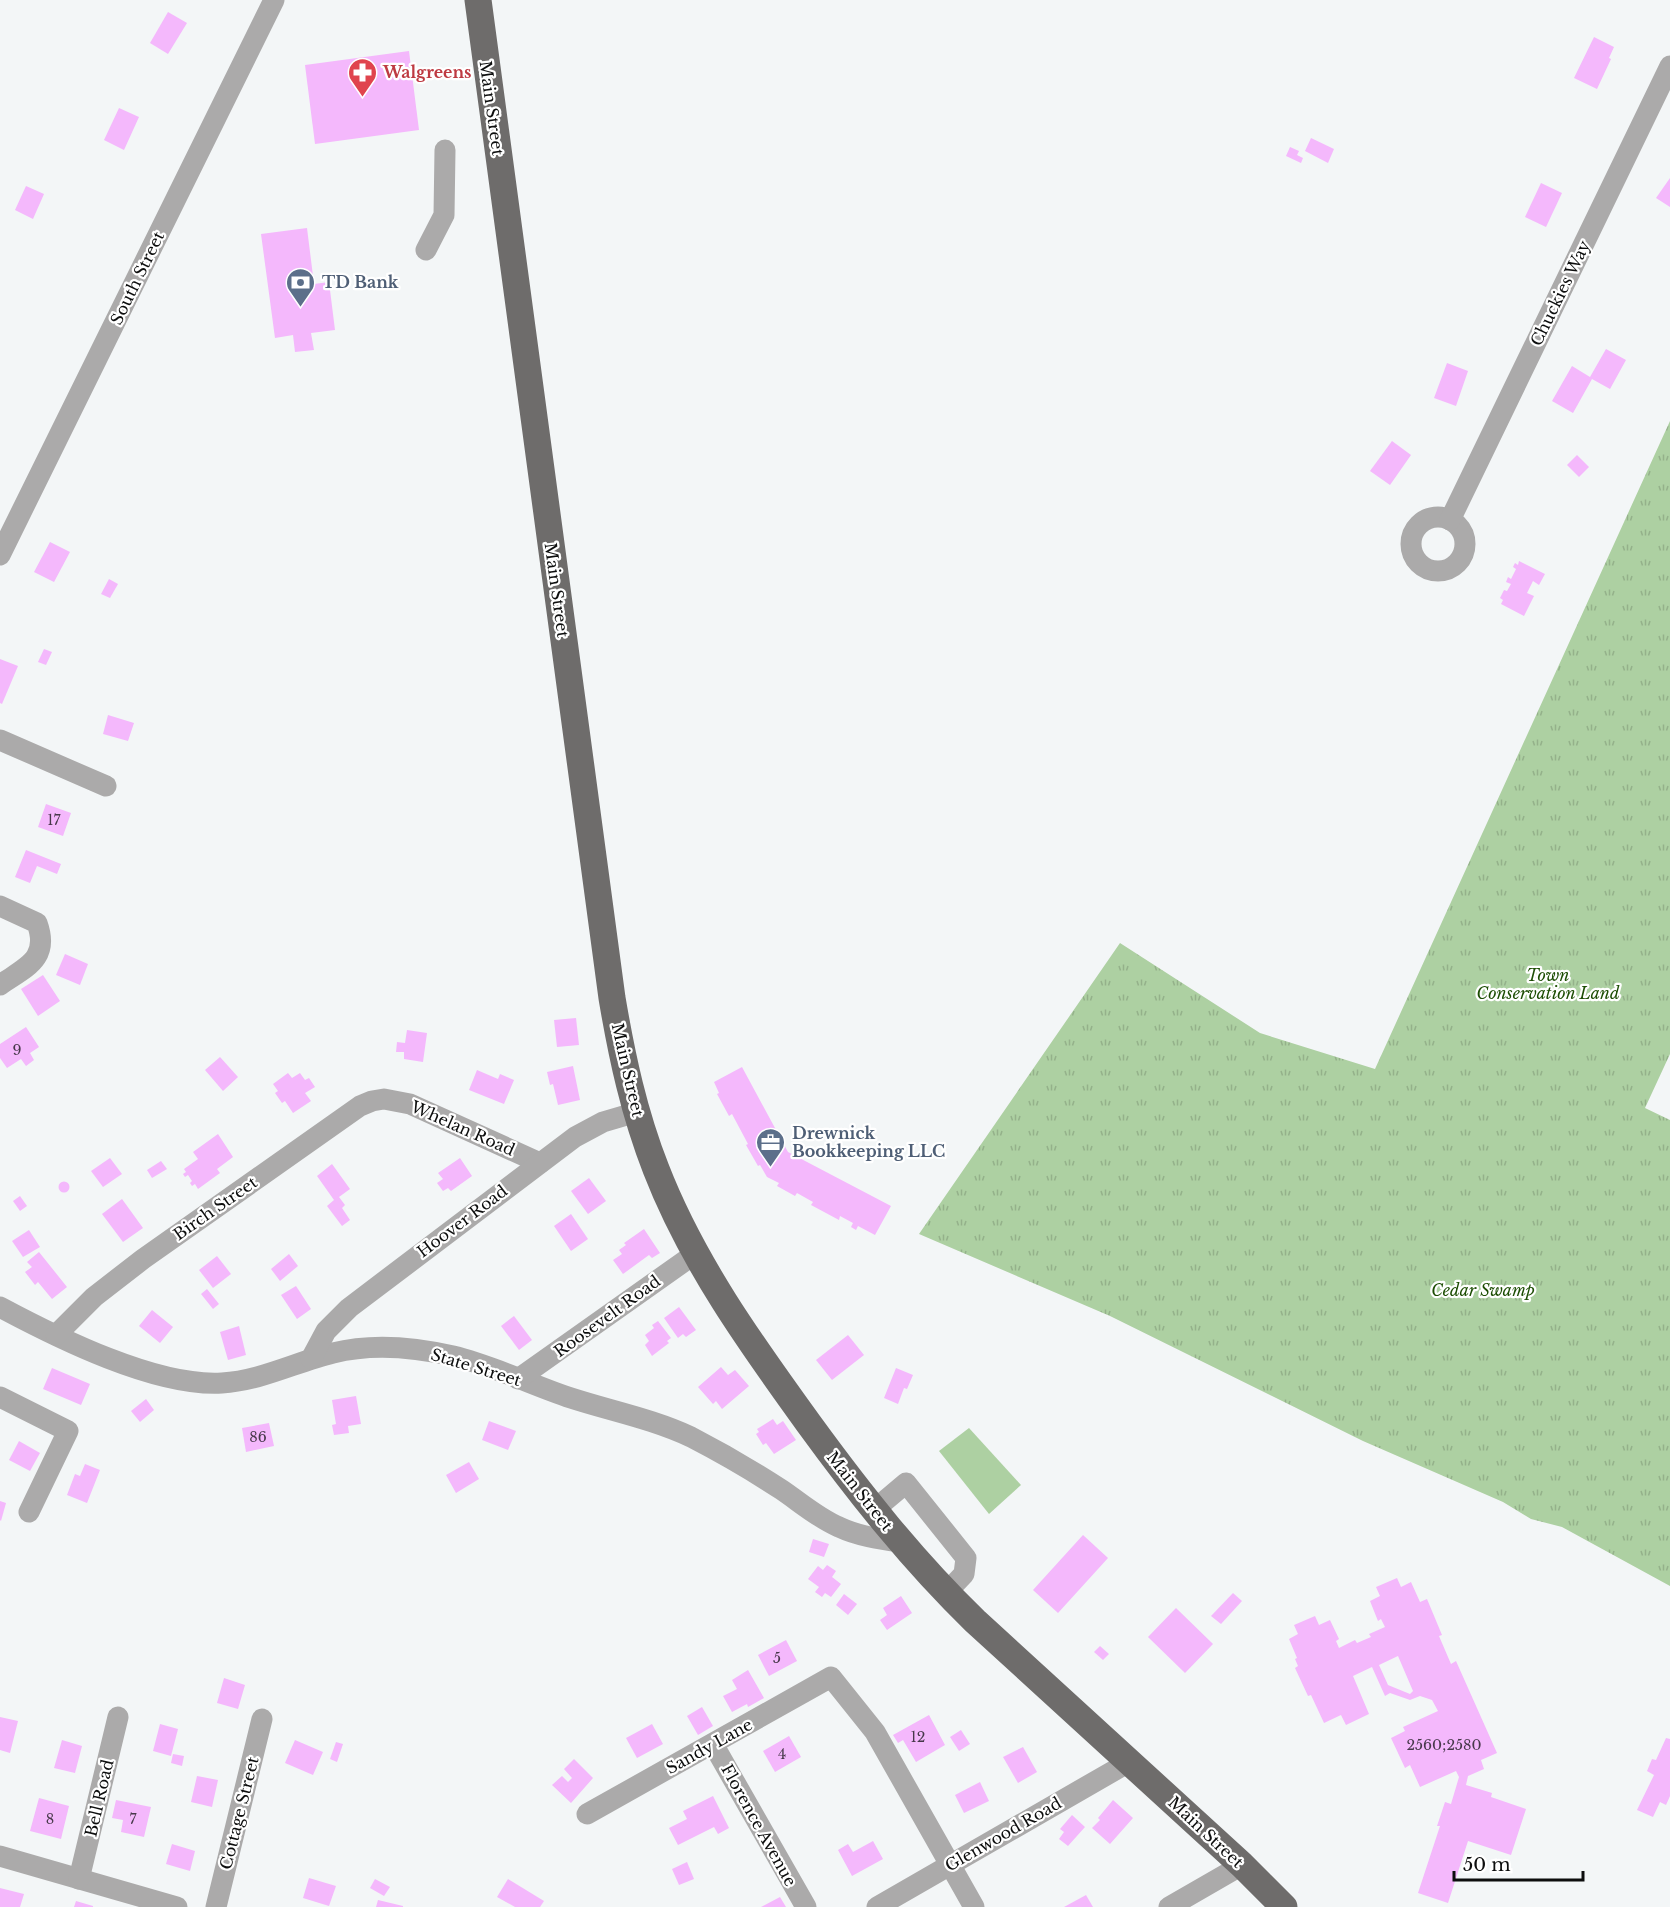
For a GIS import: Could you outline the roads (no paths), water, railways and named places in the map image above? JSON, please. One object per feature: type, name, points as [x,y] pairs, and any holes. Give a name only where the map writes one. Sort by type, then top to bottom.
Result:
[{"type":"main road","name":"Main Street","points":[[478,0],[612,998],[623,1062],[656,1170],[696,1253],[748,1340],[900,1542],[945,1593],[1130,1761],[1284,1907]]},
{"type":"street","name":"South Street","points":[[0,555],[274,0]]},
{"type":"street","name":"Chuckies Way","points":[[1450,520],[1670,66]]},
{"type":"street","points":[[426,250],[444,215],[445,150]]},
{"type":"street","points":[[0,740],[106,786]]},
{"type":"street","points":[[0,906],[37,923],[42,943],[35,960],[0,984]]},
{"type":"street","name":"Whelan Road","points":[[384,1099],[410,1104],[540,1163]]},
{"type":"street","name":"Birch Street","points":[[56,1335],[94,1297],[143,1259],[360,1106],[384,1099]]},
{"type":"street","name":"Hoover Road","points":[[311,1359],[327,1330],[349,1308],[540,1163],[589,1128],[637,1112]]},
{"type":"street","name":"Roosevelt Road","points":[[518,1379],[696,1253]]},
{"type":"street","name":"State Street","points":[[0,1307],[56,1335],[129,1366],[179,1380],[202,1383],[224,1383],[245,1379],[335,1352],[360,1349],[409,1349],[458,1357],[579,1401],[668,1427],[744,1466],[824,1520],[858,1534],[900,1542]]},
{"type":"street","points":[[0,1397],[68,1431],[28,1512]]},
{"type":"street","points":[[874,1510],[906,1483],[966,1557],[964,1574],[945,1593]]},
{"type":"street","name":"Sandy Lane","points":[[587,1814],[831,1677],[875,1732],[949,1865]]},
{"type":"street","name":"Bell Road","points":[[79,1879],[118,1717]]},
{"type":"street","name":"Cottage Street","points":[[216,1907],[261,1719]]},
{"type":"street","name":"Florence Avenue","points":[[713,1744],[806,1907]]},
{"type":"street","name":"Glenwood Road","points":[[877,1907],[1130,1761]]},
{"type":"street","points":[[0,1856],[177,1907]]},
{"type":"street","points":[[949,1865],[974,1907]]},
{"type":"street","points":[[1168,1907],[1242,1865]]},
{"type":"place","name":"Walgreens","points":[[362,98]]},
{"type":"place","name":"TD Bank","points":[[301,308]]},
{"type":"place","name":"Drewnick Bookkeeping LLC","points":[[771,1168]]},
{"type":"park label","name":"Town Conservation Land","points":[[1548,984]]},
{"type":"park label","name":"Cedar Swamp","points":[[1483,1290]]}]
